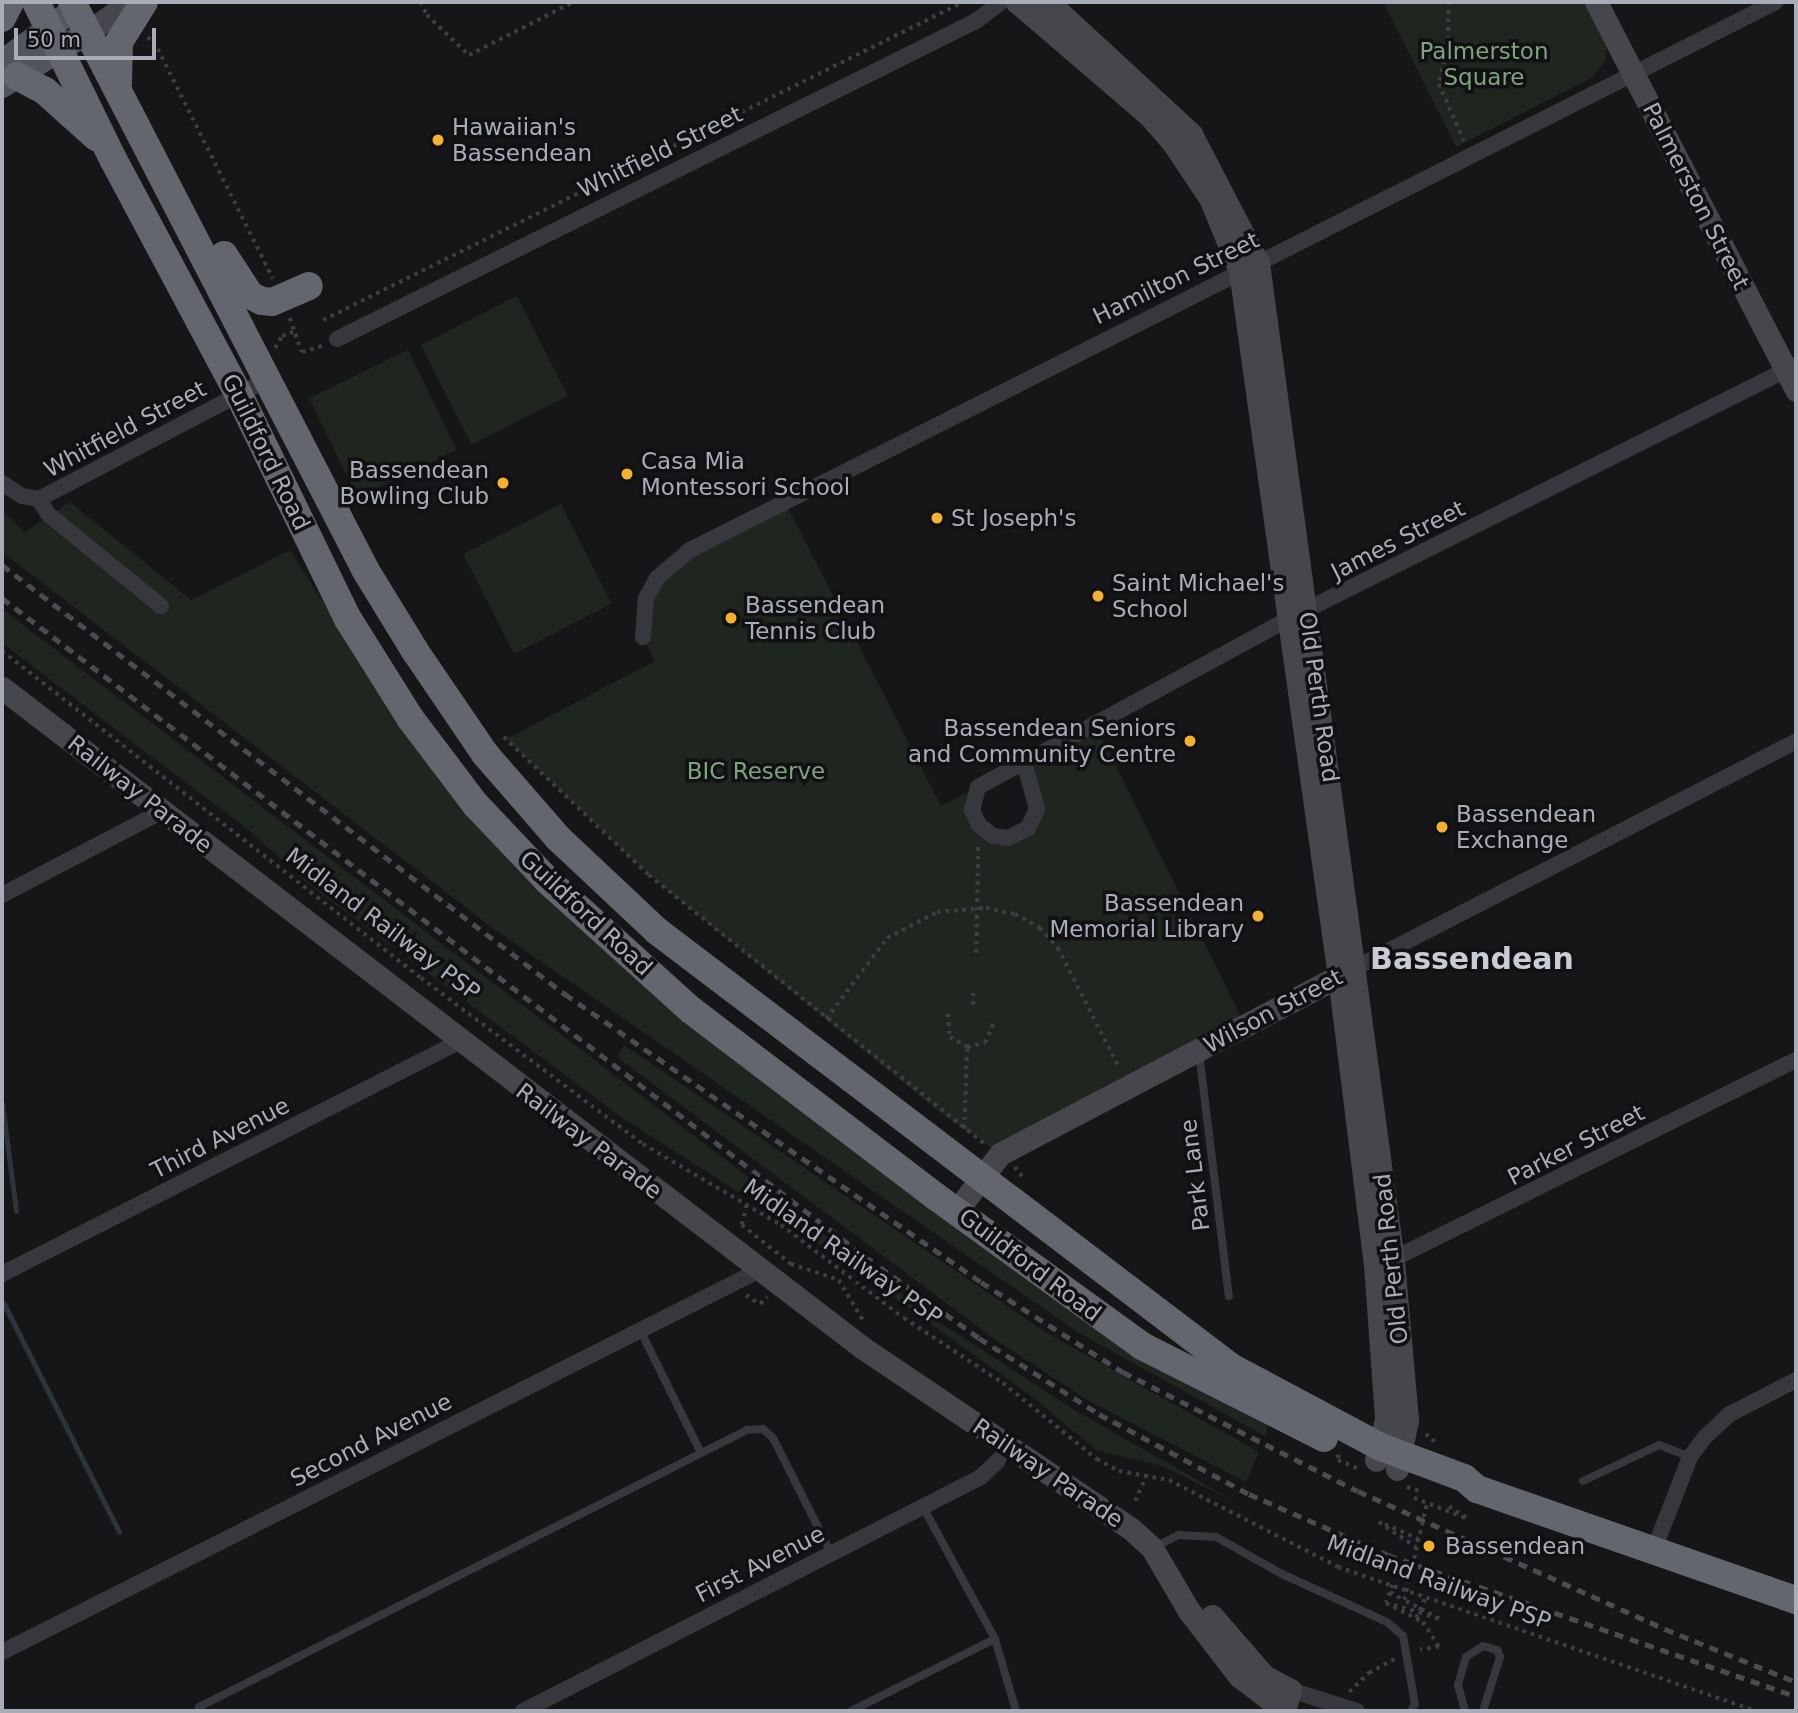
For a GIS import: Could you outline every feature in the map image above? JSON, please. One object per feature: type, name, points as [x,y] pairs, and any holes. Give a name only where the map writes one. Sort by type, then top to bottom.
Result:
[{"type":"highway","points":[[2,18],[10,2]]},
{"type":"highway","name":"Guildford Road","points":[[36,2],[113,159],[239,395],[348,619],[410,718],[475,804],[547,880],[691,1010],[1142,1346],[1464,1493],[1477,1489],[1796,1600]]},
{"type":"highway","points":[[118,83],[119,42],[144,2]]},
{"type":"highway","name":"Guildford Road","points":[[80,11],[169,184],[271,366],[366,571],[415,651],[485,754],[558,838],[657,931],[980,1180],[1231,1367],[1388,1458]]},
{"type":"highway","points":[[7,75],[37,86],[87,125],[113,159]]},
{"type":"highway","points":[[169,184],[206,225],[250,295],[272,302],[309,286]]},
{"type":"main road","points":[[7,75],[55,40],[80,11]]},
{"type":"street","points":[[80,11],[130,2]]},
{"type":"street","name":"Whitfield Street","points":[[337,339],[965,26],[1002,2]]},
{"type":"street","name":"Old Perth Road","points":[[1017,2],[1149,115],[1174,144],[1210,198],[1249,267]]},
{"type":"street","name":"Old Perth Road","points":[[1048,2],[1191,134],[1249,267],[1347,972],[1384,1263],[1388,1458]]},
{"type":"street","name":"Palmerston Street","points":[[1596,2],[1793,375]]},
{"type":"street","name":"Hamilton Street","points":[[643,637],[646,598],[657,578],[690,550],[1776,2]]},
{"type":"street","name":"Whitfield Street","points":[[39,499],[239,395],[271,366]]},
{"type":"street","name":"James Street","points":[[979,825],[972,810],[978,787],[1298,615],[1793,375]]},
{"type":"street","points":[[2,482],[22,496],[39,499],[48,514],[162,606]]},
{"type":"street","name":"Railway Parade","points":[[2,688],[459,1042],[863,1348],[1121,1521],[1152,1548],[1178,1586],[1189,1611],[1228,1663],[1278,1702],[1357,1711]]},
{"type":"street","name":"Wilson Street","points":[[957,1210],[1000,1154],[1796,741]]},
{"type":"street","points":[[979,825],[993,836],[1008,838],[1028,828],[1037,810],[1024,762]]},
{"type":"street","points":[[2,895],[163,811]]},
{"type":"street","name":"Third Avenue","points":[[2,1274],[459,1042]]},
{"type":"street","name":"Parker Street","points":[[1384,1263],[1796,1060]]},
{"type":"street","name":"Second Avenue","points":[[2,1652],[760,1270]]},
{"type":"street","points":[[1653,1552],[1690,1457],[1730,1414],[1796,1380]]},
{"type":"street","name":"First Avenue","points":[[523,1711],[981,1477],[1011,1448]]},
{"type":"lane","name":"Park Lane","points":[[1198,1050],[1229,1296]]},
{"type":"lane","points":[[640,1330],[701,1453]]},
{"type":"lane","points":[[199,1707],[747,1430],[763,1429],[773,1438],[831,1553]]},
{"type":"lane","points":[[1583,1481],[1659,1445],[1690,1457]]},
{"type":"lane","points":[[923,1507],[995,1639],[1016,1711]]},
{"type":"lane","points":[[1152,1548],[1179,1535],[1216,1536],[1282,1574],[1387,1622],[1403,1636],[1415,1704],[1411,1711]]},
{"type":"lane","points":[[851,1711],[995,1639]]},
{"type":"lane","points":[[1465,1711],[1458,1685],[1466,1657],[1483,1646],[1497,1650],[1500,1657],[1483,1711]]},
{"type":"path","points":[[421,2],[427,15],[469,55],[573,2]]},
{"type":"path","points":[[323,320],[962,2]]},
{"type":"path","points":[[1449,2],[1448,44],[1439,83],[1471,156]]},
{"type":"path","points":[[146,35],[158,49],[283,298],[293,332],[307,354],[337,339]]},
{"type":"path","points":[[271,366],[282,336],[293,332]]},
{"type":"path","name":"Midland Railway PSP","points":[[2,651],[421,978],[643,1144],[747,1205],[1003,1383],[1097,1459],[1119,1471],[1147,1474],[1248,1517],[1338,1567],[1756,1711]]},
{"type":"path","points":[[498,731],[560,795],[649,875],[964,1129],[1000,1154]]},
{"type":"path","points":[[976,953],[979,825]]},
{"type":"path","points":[[826,1018],[887,938],[937,912],[976,907],[1014,914],[1040,928],[1058,948],[1129,1086]]},
{"type":"path","points":[[973,990],[973,1005]]},
{"type":"path","points":[[948,1014],[950,1037],[967,1047],[985,1043],[995,1020]]},
{"type":"path","points":[[964,1129],[967,1047]]},
{"type":"path","points":[[747,1205],[742,1225],[791,1265],[839,1280],[862,1315],[863,1348]]},
{"type":"path","points":[[1135,1501],[1147,1474]]},
{"type":"path","points":[[1422,1492],[1414,1498],[1466,1517],[1446,1505]]},
{"type":"path","points":[[1404,1600],[1427,1503]]},
{"type":"path","points":[[1416,1547],[1402,1541],[1379,1522],[1418,1539]]},
{"type":"path","points":[[1386,1603],[1393,1585]]},
{"type":"path","points":[[1386,1603],[1439,1619],[1390,1592]]},
{"type":"path","points":[[1416,1618],[1426,1597]]},
{"type":"path","points":[[1344,1697],[1369,1673],[1406,1653],[1439,1647],[1416,1618],[1386,1603]]},
{"type":"green space","name":"Palmerston Square","points":[[1383,2],[1583,2],[1607,48],[1606,59],[1593,77],[1456,147]]},
{"type":"green space","points":[[517,296],[568,396],[472,445],[421,345]]},
{"type":"green space","points":[[408,350],[457,450],[358,498],[309,398]]},
{"type":"green space","points":[[70,502],[191,600],[290,550],[360,661],[624,966],[1269,1421],[1265,1436],[1079,1333],[494,929],[2,552],[2,511],[25,532]]},
{"type":"green space","name":"BIC Reserve","points":[[785,502],[941,806],[978,787],[979,825],[1008,838],[1037,809],[1024,762],[1095,724],[1245,1025],[1000,1154],[937,1110],[649,875],[506,739],[655,661],[643,637],[657,578]]},
{"type":"green space","points":[[561,504],[612,604],[514,654],[463,554]]},
{"type":"green space","points":[[2,609],[936,1320],[1076,1411],[1238,1503],[1162,1466],[1096,1450],[1034,1398],[818,1243],[621,1117],[306,882],[251,832],[2,643]]},
{"type":"green space","points":[[624,1045],[1047,1333],[1259,1452],[1246,1482],[1089,1401],[990,1336],[617,1057]]},
{"type":"waterway","points":[[2,1104],[16,1211]]},
{"type":"waterway","points":[[4,1304],[119,1532]]},
{"type":"railway","points":[[2,565],[565,994],[981,1282],[1123,1372],[1358,1491],[1665,1629],[1796,1682]]},
{"type":"railway","points":[[2,598],[867,1258],[979,1338],[1099,1414],[1249,1494],[1388,1555],[1796,1696]]},
{"type":"place","name":"Hawaiian's Bassendean","points":[[438,140]]},
{"type":"place","name":"Casa Mia Montessori School","points":[[627,474]]},
{"type":"place","name":"Bassendean Bowling Club","points":[[503,483]]},
{"type":"place","name":"St Joseph's","points":[[937,518]]},
{"type":"place","name":"Saint Michael's School","points":[[1098,596]]},
{"type":"place","name":"Bassendean Tennis Club","points":[[731,618]]},
{"type":"place","name":"Bassendean Seniors and Community Centre","points":[[1190,741]]},
{"type":"place","name":"Bassendean Exchange","points":[[1442,827]]},
{"type":"place","name":"Bassendean Memorial Library","points":[[1258,916]]},
{"type":"place","name":"Bassendean","points":[[1429,1546]]},
{"type":"district","name":"Bassendean","points":[[1472,959]]}]
